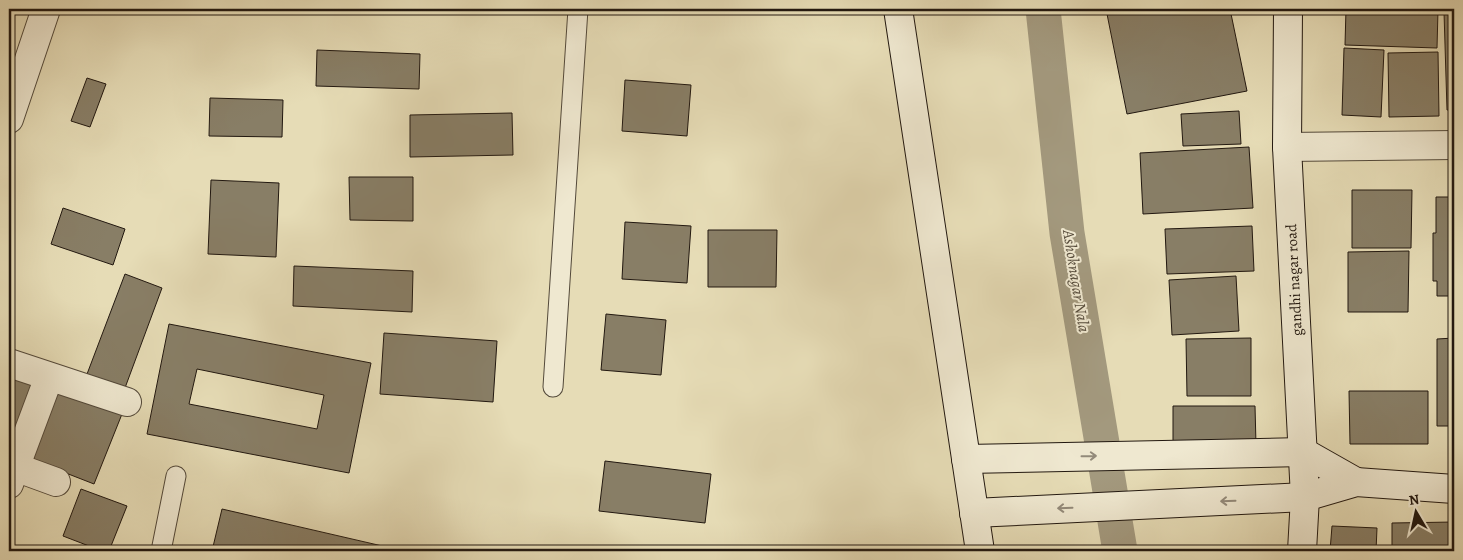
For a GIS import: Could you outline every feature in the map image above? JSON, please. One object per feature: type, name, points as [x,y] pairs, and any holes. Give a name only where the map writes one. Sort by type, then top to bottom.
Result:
[{"type":"street","points":[[9,119],[46,9]]},
{"type":"street","points":[[898,9],[980,551]]},
{"type":"street","name":"gandhi nagar road","points":[[1288,9],[1286,147],[1305,497],[1302,551]]},
{"type":"street","points":[[1286,147],[1454,145]]},
{"type":"street","points":[[9,363],[127,402]]},
{"type":"street","points":[[49,377],[12,476],[56,482]]},
{"type":"street","points":[[966,459],[1303,452],[1356,482]]},
{"type":"street","points":[[974,513],[1305,497],[1356,482],[1454,489]]},
{"type":"lane","points":[[553,387],[578,9]]},
{"type":"lane","points":[[161,551],[176,476]]},
{"type":"building","points":[[1106,9],[1230,9],[1247,91],[1127,114]]},
{"type":"building","points":[[1346,9],[1438,10],[1437,48],[1345,45]]},
{"type":"building","points":[[1454,11],[1454,110],[1447,110],[1444,12]]},
{"type":"building","points":[[1344,48],[1384,50],[1381,117],[1342,115]]},
{"type":"building","points":[[317,50],[420,54],[419,89],[316,86]]},
{"type":"building","points":[[1438,52],[1439,116],[1389,117],[1388,53]]},
{"type":"building","points":[[87,78],[106,84],[90,127],[71,121]]},
{"type":"building","points":[[625,80],[691,85],[687,136],[622,131]]},
{"type":"building","points":[[210,98],[283,100],[282,137],[209,136]]},
{"type":"building","points":[[1239,111],[1241,144],[1183,146],[1181,114]]},
{"type":"building","points":[[512,113],[513,155],[410,157],[410,115]]},
{"type":"building","points":[[1249,147],[1253,208],[1143,214],[1140,153]]},
{"type":"building","points":[[349,177],[413,177],[413,221],[350,220]]},
{"type":"building","points":[[211,180],[279,183],[276,257],[208,254]]},
{"type":"building","points":[[1352,190],[1412,190],[1411,248],[1352,248]]},
{"type":"building","points":[[1436,197],[1454,197],[1454,296],[1437,296],[1437,281],[1433,281],[1433,233],[1436,233]]},
{"type":"building","points":[[63,208],[125,229],[113,265],[51,244]]},
{"type":"building","points":[[625,222],[691,226],[687,283],[622,279]]},
{"type":"building","points":[[1252,226],[1254,271],[1167,274],[1165,229]]},
{"type":"building","points":[[708,230],[777,230],[776,287],[708,287]]},
{"type":"building","points":[[1409,251],[1408,312],[1348,312],[1348,252]]},
{"type":"building","points":[[294,266],[413,271],[412,312],[293,306]]},
{"type":"building","points":[[125,274],[162,288],[122,396],[84,382]]},
{"type":"building","points":[[1236,276],[1239,331],[1172,335],[1169,280]]},
{"type":"building","points":[[606,314],[666,320],[661,375],[601,370]]},
{"type":"building","points":[[169,324],[371,363],[349,473],[147,434]],"holes":[[[197,369],[324,395],[317,429],[189,404]]]},
{"type":"building","points":[[384,333],[497,341],[493,402],[380,394]]},
{"type":"building","points":[[1251,338],[1251,396],[1187,396],[1186,339]]},
{"type":"building","points":[[1454,338],[1454,426],[1437,426],[1437,339]]},
{"type":"building","points":[[15,373],[34,379],[9,446],[9,390]]},
{"type":"building","points":[[61,384],[124,409],[94,484],[30,459]]},
{"type":"building","points":[[1349,391],[1428,391],[1428,444],[1350,444]]},
{"type":"building","points":[[1173,406],[1255,406],[1256,445],[1173,445]]},
{"type":"building","points":[[605,461],[711,474],[705,523],[599,511]]},
{"type":"building","points":[[81,489],[127,506],[109,551],[102,551],[63,536]]},
{"type":"building","points":[[222,509],[404,551],[212,551]]},
{"type":"building","points":[[1454,522],[1454,551],[1392,551],[1392,523]]},
{"type":"building","points":[[1332,526],[1377,528],[1376,551],[1330,551]]},
{"type":"waterway","name":"Ashoknagar Nala","points":[[1043,9],[1067,233],[1120,551]]}]
